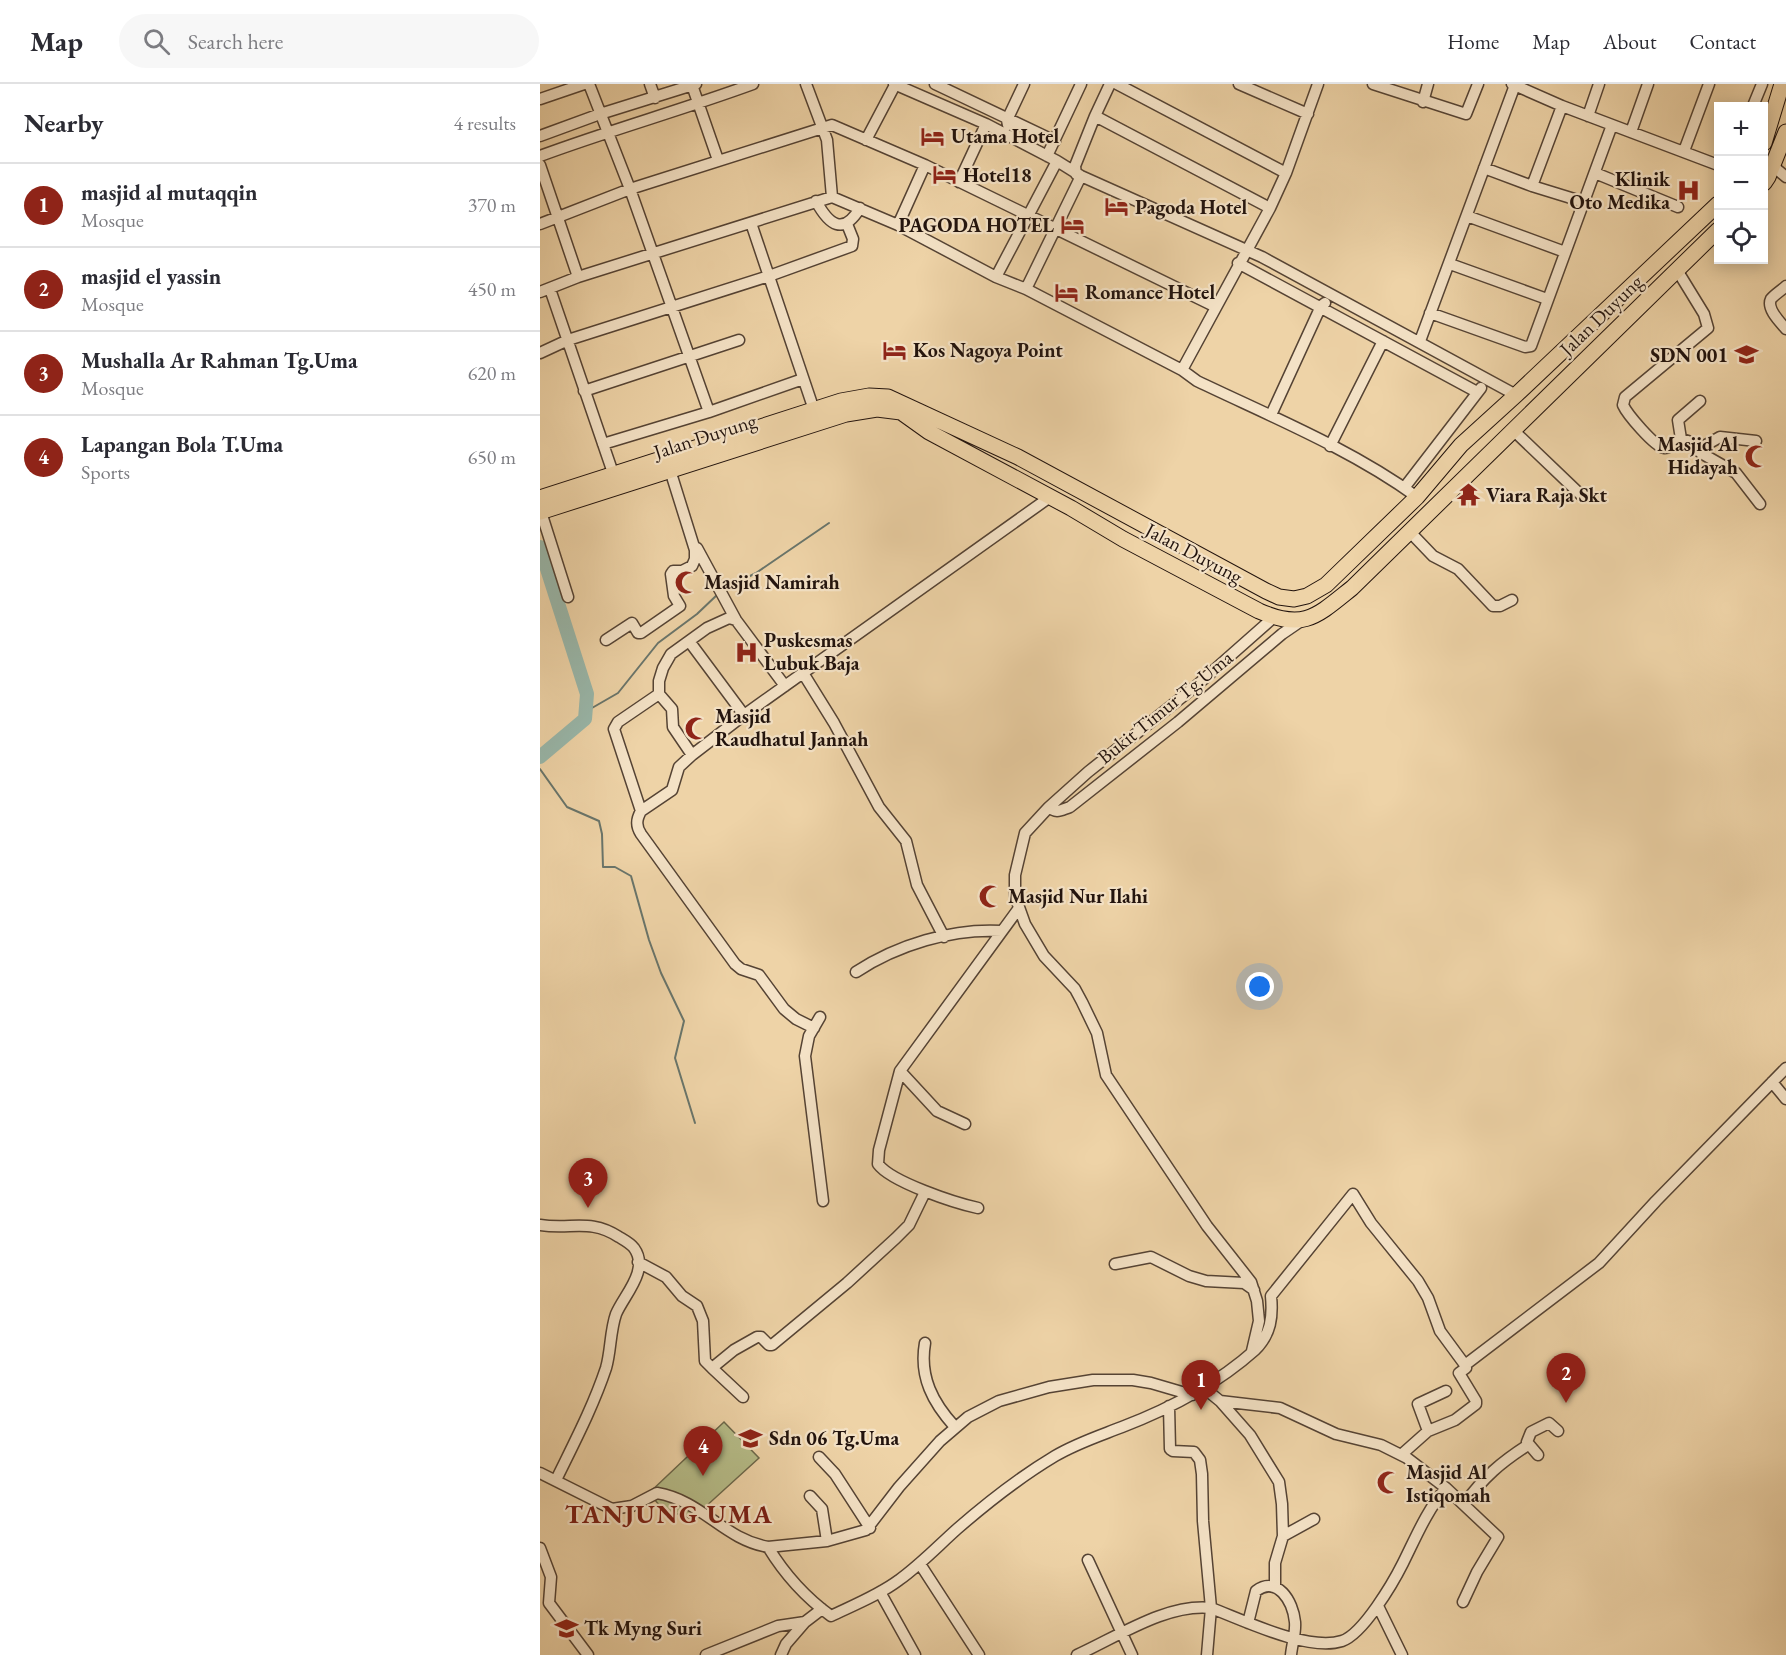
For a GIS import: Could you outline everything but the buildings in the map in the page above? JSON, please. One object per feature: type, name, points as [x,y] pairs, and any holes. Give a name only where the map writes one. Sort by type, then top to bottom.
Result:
[{"type":"highway","points":[[1768,130],[1782,84]]},
{"type":"highway","points":[[1768,175],[1786,132]]},
{"type":"highway","name":"Jalan Duyung","points":[[540,512],[670,470],[736,441],[850,398],[869,396],[893,398],[1021,459],[1266,591],[1290,599],[1302,598],[1326,585],[1417,497],[1461,445],[1714,209]]},
{"type":"highway","name":"Jalan Duyung","points":[[540,498],[613,473],[846,414],[877,409],[901,412],[929,432],[1123,539],[1274,617],[1302,621],[1328,606],[1352,588],[1714,235]]},
{"type":"highway","points":[[1475,432],[1472,440],[1476,450],[1487,453],[1493,449]]},
{"type":"highway","points":[[1448,460],[1459,456],[1466,459],[1470,469],[1467,476]]},
{"type":"highway","points":[[1012,476],[1020,475],[1024,470],[1021,459]]},
{"type":"highway","points":[[1046,495],[1039,485],[1040,480],[1048,474]]},
{"type":"street","points":[[540,99],[584,84]]},
{"type":"street","points":[[589,84],[630,189],[709,412]]},
{"type":"street","points":[[650,84],[655,98]]},
{"type":"street","points":[[540,156],[607,131],[753,84]]},
{"type":"street","points":[[806,84],[826,140],[832,197]]},
{"type":"street","points":[[866,140],[894,84],[986,124],[1079,175],[1262,257],[1516,395]]},
{"type":"street","points":[[935,84],[1055,141]]},
{"type":"street","points":[[1008,136],[1008,120],[1024,84]]},
{"type":"street","points":[[1047,156],[1081,84]]},
{"type":"street","points":[[1026,290],[1079,175],[1075,166],[1110,84]]},
{"type":"street","points":[[1117,84],[1286,173]]},
{"type":"street","points":[[1239,84],[1256,88],[1308,114]]},
{"type":"street","points":[[1182,370],[1238,263],[1270,208],[1286,173],[1318,84]]},
{"type":"street","points":[[1373,84],[1466,114],[1478,84]]},
{"type":"street","points":[[1423,102],[1428,84]]},
{"type":"street","points":[[1588,116],[1599,84]]},
{"type":"street","points":[[1631,132],[1648,84]]},
{"type":"street","points":[[1684,151],[1708,84]]},
{"type":"street","points":[[1755,102],[1762,84]]},
{"type":"street","points":[[540,136],[600,114],[694,85],[718,160]]},
{"type":"street","points":[[1420,341],[1450,264],[1513,85],[1562,106],[1714,163]]},
{"type":"street","points":[[1532,186],[1562,106]]},
{"type":"street","points":[[1095,116],[1270,208]]},
{"type":"street","points":[[959,182],[986,124]]},
{"type":"street","points":[[1430,313],[1525,347],[1531,346],[1612,125]]},
{"type":"street","points":[[540,224],[630,189],[822,127],[835,126],[925,165],[1216,307]]},
{"type":"street","points":[[996,277],[1057,161]]},
{"type":"street","points":[[540,165],[578,277]]},
{"type":"street","points":[[898,225],[925,165]]},
{"type":"street","points":[[1773,166],[1786,177]]},
{"type":"street","points":[[1484,168],[1584,202]]},
{"type":"street","points":[[1595,173],[1678,207]]},
{"type":"street","points":[[613,473],[568,340],[545,291],[578,277],[832,197],[898,225],[1182,370],[1197,381],[1271,415],[1330,446],[1417,497]]},
{"type":"street","points":[[816,201],[824,216],[834,224],[847,224],[853,220],[860,208]]},
{"type":"street","points":[[1467,216],[1565,252]]},
{"type":"street","points":[[751,223],[814,410]]},
{"type":"street","points":[[540,353],[568,340],[769,276],[852,246],[854,239],[847,224]]},
{"type":"street","points":[[1238,263],[1477,392]]},
{"type":"street","points":[[1450,264],[1547,299]]},
{"type":"street","points":[[1677,270],[1704,314],[1708,328],[1625,397],[1624,409],[1653,441],[1662,447],[1668,447],[1681,439],[1688,441],[1697,450],[1736,473],[1760,504]]},
{"type":"street","points":[[1786,286],[1771,299],[1770,304],[1778,320],[1786,329]]},
{"type":"street","points":[[1271,415],[1321,306],[1333,297]]},
{"type":"street","points":[[1330,446],[1392,329]]},
{"type":"street","points":[[584,391],[739,340]]},
{"type":"street","points":[[603,444],[709,412],[803,379]]},
{"type":"street","points":[[1404,488],[1488,380]]},
{"type":"street","points":[[1681,439],[1678,420],[1700,401]]},
{"type":"street","points":[[1513,430],[1581,495]]},
{"type":"street","points":[[1697,450],[1720,437],[1756,441]]},
{"type":"street","points":[[606,640],[632,622],[638,633],[641,633],[679,607],[674,596],[671,574],[693,565],[695,560],[693,542],[670,470]]},
{"type":"street","points":[[814,1028],[784,1009],[759,975],[741,969],[735,964],[639,830],[637,822],[641,811],[672,790],[679,767],[692,755],[1046,495]]},
{"type":"street","points":[[540,512],[568,597]]},
{"type":"street","points":[[1410,532],[1433,556],[1458,569],[1493,606],[1500,606],[1512,600]]},
{"type":"street","points":[[693,542],[736,620],[784,686]]},
{"type":"street","points":[[692,755],[673,727],[672,709],[658,694],[663,668],[671,654],[707,628],[731,617],[736,620]]},
{"type":"street","name":"Bukit Timur Tg.Uma","points":[[1254,1290],[1243,1270],[1207,1227],[1106,1075],[1097,1034],[1075,989],[1044,956],[1031,937],[1015,896],[1015,875],[1025,833],[1049,807],[1088,772],[1196,686],[1274,617]]},
{"type":"street","name":"Bukit Timur Tg.Uma","points":[[1049,807],[1052,811],[1058,812],[1070,807],[1178,722],[1282,634],[1302,621]]},
{"type":"street","points":[[689,641],[744,715]]},
{"type":"street","points":[[802,674],[834,723],[879,807],[906,841],[917,885],[944,937]]},
{"type":"street","points":[[641,811],[614,729],[618,722],[658,694]]},
{"type":"street","points":[[978,1208],[925,1192],[884,1170],[878,1164],[879,1150],[900,1071],[1019,908]]},
{"type":"street","points":[[856,972],[879,957],[902,948],[973,930],[1002,931]]},
{"type":"street","points":[[820,1017],[806,1047],[805,1056],[823,1201]]},
{"type":"street","points":[[1401,1455],[1428,1431],[1455,1420],[1476,1403],[1459,1373],[1466,1368],[1465,1365],[1599,1263],[1786,1068]]},
{"type":"street","points":[[900,1071],[937,1112],[965,1125]]},
{"type":"street","points":[[1772,1082],[1786,1099]]},
{"type":"street","points":[[712,1368],[734,1350],[757,1337],[761,1337],[772,1345],[823,1304],[909,1225],[925,1192]]},
{"type":"street","points":[[768,1547],[792,1582],[831,1616],[880,1592],[920,1564],[982,1508],[1020,1478],[1068,1449],[1124,1427],[1192,1395],[1252,1352],[1267,1335],[1272,1321],[1271,1296],[1353,1194],[1371,1223],[1418,1281],[1428,1298],[1440,1331],[1465,1365]]},
{"type":"street","points":[[540,1225],[563,1227],[587,1225],[610,1231],[635,1249],[638,1262],[637,1276],[615,1317],[606,1366],[591,1410],[556,1480]]},
{"type":"street","points":[[1115,1264],[1151,1257],[1189,1276],[1206,1281],[1244,1283],[1254,1290],[1259,1321],[1252,1352]]},
{"type":"street","points":[[638,1262],[666,1277],[682,1296],[697,1306],[703,1321],[705,1361],[743,1397]]},
{"type":"street","points":[[925,1343],[922,1365],[927,1383],[934,1400],[955,1427]]},
{"type":"street","points":[[540,1473],[612,1509],[632,1506],[655,1493],[660,1493],[704,1512],[725,1530],[745,1540],[768,1547],[827,1541],[857,1534],[870,1528],[898,1487],[955,1427],[968,1417],[999,1401],[1050,1387],[1093,1380],[1133,1380],[1192,1395]]},
{"type":"street","points":[[1204,1388],[1220,1401],[1250,1435],[1279,1482],[1283,1536],[1275,1563],[1275,1586]]},
{"type":"street","points":[[1428,1431],[1418,1404],[1446,1391]]},
{"type":"street","points":[[1220,1401],[1280,1407],[1336,1434],[1381,1445],[1401,1455],[1446,1488],[1498,1538],[1477,1572],[1463,1602]]},
{"type":"street","points":[[1169,1406],[1170,1449],[1194,1452],[1201,1465],[1211,1608],[1207,1655]]},
{"type":"street","points":[[1538,1455],[1528,1445],[1529,1434],[1543,1425],[1551,1424],[1558,1431]]},
{"type":"street","points":[[1464,1504],[1491,1471],[1502,1461],[1528,1445]]},
{"type":"street","points":[[819,1457],[835,1474],[870,1528]]},
{"type":"street","points":[[1077,1655],[1177,1609],[1199,1607],[1211,1608],[1293,1639],[1342,1641],[1353,1634],[1378,1606],[1396,1576],[1425,1517],[1446,1488]]},
{"type":"street","points":[[810,1496],[822,1509],[827,1541]]},
{"type":"street","points":[[1283,1536],[1314,1519]]},
{"type":"street","points":[[540,1548],[551,1577],[549,1604],[588,1655]]},
{"type":"street","points":[[1088,1560],[1132,1655]]},
{"type":"street","points":[[920,1564],[979,1655]]},
{"type":"street","points":[[1248,1623],[1256,1591],[1266,1586],[1275,1586],[1283,1592],[1291,1608],[1295,1624],[1291,1655]]},
{"type":"street","points":[[880,1592],[915,1655]]},
{"type":"street","points":[[1378,1606],[1402,1655]]},
{"type":"street","points":[[781,1655],[786,1644],[805,1622],[822,1609]]},
{"type":"street","points":[[706,1655],[778,1626],[805,1622]]},
{"type":"green space","points":[[724,1422],[759,1458],[692,1519],[666,1513],[649,1493]]},
{"type":"waterway","points":[[722,590],[756,573],[829,523]]},
{"type":"waterway","points":[[540,547],[587,694],[585,719],[540,757]]},
{"type":"waterway","points":[[585,712],[618,693],[658,643],[697,614],[718,594]]},
{"type":"waterway","points":[[540,769],[567,807],[599,821],[602,834],[603,867],[615,867],[631,876],[661,973],[684,1021],[675,1058],[695,1123]]},
{"type":"place","name":"Utama Hotel","points":[[933,136]]},
{"type":"place","name":"Hotel18","points":[[945,175]]},
{"type":"place","name":"Klinik Oto Medika","points":[[1688,190]]},
{"type":"place","name":"Pagoda Hotel","points":[[1117,207]]},
{"type":"place","name":"PAGODA HOTEL","points":[[1072,225]]},
{"type":"place","name":"Romance Hotel","points":[[1067,292]]},
{"type":"place","name":"Kos Nagoya Point","points":[[895,350]]},
{"type":"place","name":"SDN 001","points":[[1746,355]]},
{"type":"place","name":"Masjid Al Hidayah","points":[[1756,456]]},
{"type":"place","name":"Viara Raja Skt","points":[[1468,495]]},
{"type":"place","name":"Masjid Namirah","points":[[686,582]]},
{"type":"place","name":"Puskesmas Lubuk Baja","points":[[746,652]]},
{"type":"place","name":"Masjid Raudhatul Jannah","points":[[697,728]]},
{"type":"place","name":"Masjid Nur Ilahi","points":[[990,896]]},
{"type":"place","name":"Mushalla Ar Rahman Tg.Uma","points":[[588,1208]]},
{"type":"place","name":"masjid el yassin","points":[[1566,1403]]},
{"type":"place","name":"masjid al mutaqqin","points":[[1201,1410]]},
{"type":"place","name":"Sdn 06 Tg.Uma","points":[[751,1438]]},
{"type":"place","name":"Lapangan Bola T.Uma","points":[[703,1476]]},
{"type":"place","name":"Masjid Al Istiqomah","points":[[1388,1483]]},
{"type":"place","name":"Tk Myng Suri","points":[[566,1628]]},
{"type":"district","name":"TANJUNG UMA","points":[[669,1514]]}]
